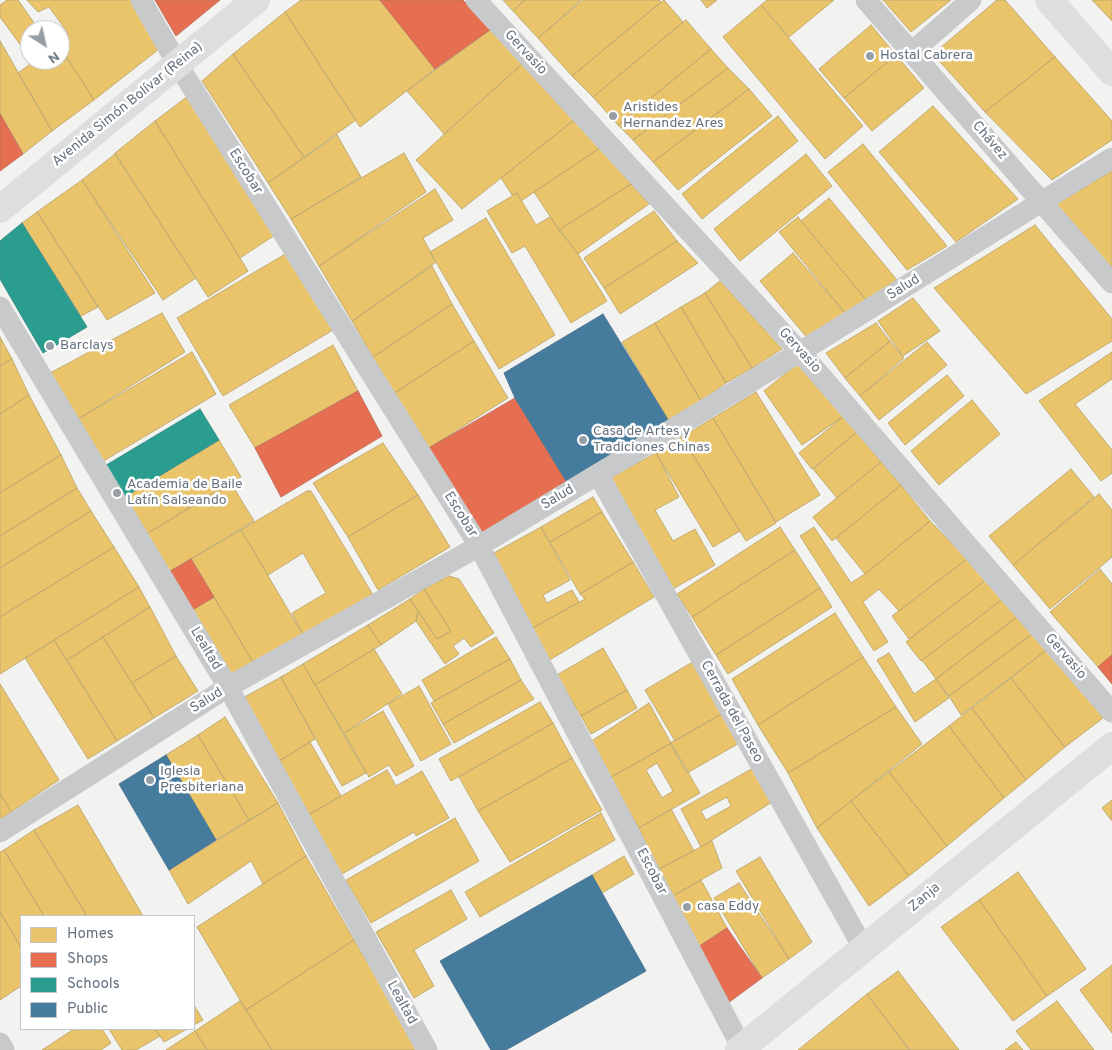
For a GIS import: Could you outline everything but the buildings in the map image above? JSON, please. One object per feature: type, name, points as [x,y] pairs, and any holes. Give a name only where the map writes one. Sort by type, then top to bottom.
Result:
[{"type":"main road","name":"Avenida Simón Bolívar (Reina)","points":[[0,209],[256,0]]},
{"type":"main road","points":[[1049,0],[1112,72]]},
{"type":"main road","name":"Zanja","points":[[736,1049],[864,949],[1112,746]]},
{"type":"street","name":"Escobar","points":[[141,0],[178,65],[479,546],[690,946],[736,1049]]},
{"type":"street","name":"Gervasio","points":[[476,0],[800,352],[1112,712]]},
{"type":"street","name":"Chávez","points":[[866,0],[1112,283]]},
{"type":"street","points":[[912,52],[971,0]]},
{"type":"street","name":"Salud","points":[[0,832],[228,687],[479,546],[800,352],[1112,158]]},
{"type":"street","name":"Lealtad","points":[[0,307],[228,687],[427,1050]]},
{"type":"street","name":"Cerrada del Paseo","points":[[598,474],[864,949]]},
{"type":"street","points":[[0,1043],[4,1050]]},
{"type":"place","name":"Hostal Cabrera","points":[[870,56]]},
{"type":"place","name":"Aristides Hernandez Ares","points":[[613,116]]},
{"type":"place","name":"Barclays","points":[[50,346]]},
{"type":"place","name":"Casa de Artes y Tradiciones Chinas","points":[[583,440]]},
{"type":"place","name":"Academia de Baile Latín Salseando","points":[[117,493]]},
{"type":"place","name":"Iglesia Presbiteriana","points":[[150,780]]},
{"type":"place","name":"casa Eddy","points":[[687,907]]}]
